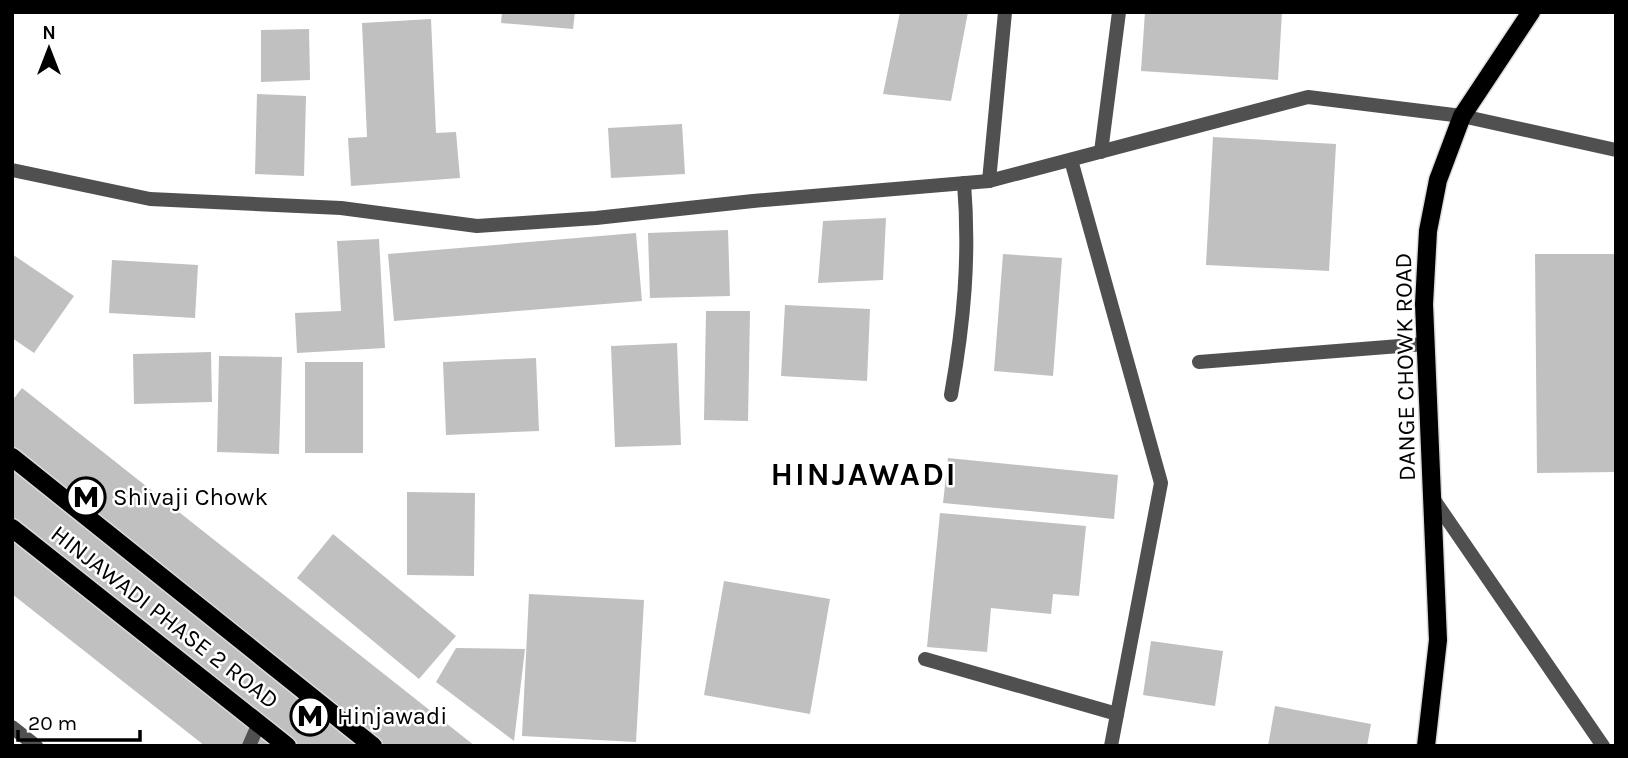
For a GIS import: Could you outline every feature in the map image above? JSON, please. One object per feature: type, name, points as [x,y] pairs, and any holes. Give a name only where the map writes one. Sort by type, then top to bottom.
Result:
[{"type":"main road","name":"DANGE CHOWK ROAD","points":[[1426,746],[1438,640],[1424,304],[1428,231],[1438,180],[1462,116],[1531,12]]},
{"type":"main road","name":"HINJAWADI PHASE 2 ROAD","points":[[12,457],[373,746]]},
{"type":"main road","name":"HINJAWADI PHASE 2 ROAD","points":[[12,528],[287,746]]},
{"type":"street","points":[[989,181],[1005,12]]},
{"type":"street","points":[[1101,152],[1119,12]]},
{"type":"street","points":[[12,170],[150,200],[341,208],[477,226],[596,218],[754,201],[989,181],[1308,97],[1462,116],[1616,150]]},
{"type":"street","points":[[1071,159],[1161,483],[1111,746]]},
{"type":"street","points":[[951,395],[963,327],[968,235],[964,183]]},
{"type":"street","points":[[1199,362],[1425,344]]},
{"type":"street","points":[[1431,496],[1603,746]]},
{"type":"street","points":[[925,659],[1117,714]]},
{"type":"street","points":[[249,746],[259,723]]},
{"type":"street","points":[[12,727],[36,746]]},
{"type":"building","points":[[502,12],[575,12],[573,29],[501,23]]},
{"type":"building","points":[[900,12],[968,12],[951,101],[883,94]]},
{"type":"building","points":[[1145,12],[1282,12],[1278,80],[1141,71]]},
{"type":"building","points":[[431,19],[436,133],[456,132],[460,178],[351,186],[348,138],[367,137],[362,23]]},
{"type":"building","points":[[309,29],[310,80],[261,82],[261,30]]},
{"type":"building","points":[[257,94],[306,96],[304,176],[255,174]]},
{"type":"building","points":[[682,124],[685,174],[611,178],[608,128]]},
{"type":"building","points":[[1213,137],[1336,144],[1329,271],[1206,265]]},
{"type":"building","points":[[886,218],[883,280],[818,283],[823,221]]},
{"type":"building","points":[[728,230],[730,296],[650,298],[648,233]]},
{"type":"building","points":[[636,233],[642,301],[394,321],[388,254]]},
{"type":"building","points":[[379,239],[385,348],[297,353],[295,313],[341,311],[337,241]]},
{"type":"building","points":[[12,254],[74,296],[34,353],[12,338]]},
{"type":"building","points":[[1003,254],[1062,258],[1053,376],[994,371]]},
{"type":"building","points":[[1535,254],[1616,254],[1616,472],[1537,473]]},
{"type":"building","points":[[112,260],[198,265],[195,318],[109,313]]},
{"type":"building","points":[[785,305],[870,309],[867,381],[781,376]]},
{"type":"building","points":[[706,311],[750,311],[748,421],[704,420]]},
{"type":"building","points":[[677,343],[681,445],[615,447],[611,346]]},
{"type":"building","points":[[211,352],[212,402],[134,404],[133,354]]},
{"type":"building","points":[[219,356],[282,357],[279,454],[217,452]]},
{"type":"building","points":[[536,358],[539,431],[446,435],[443,362]]},
{"type":"building","points":[[305,362],[363,362],[363,453],[305,453]]},
{"type":"building","name":"Shivaji Chowk","points":[[22,388],[475,746],[205,746],[12,594],[12,401]]},
{"type":"building","points":[[948,458],[1118,475],[1114,519],[943,503]]},
{"type":"building","points":[[407,492],[475,493],[474,576],[407,575]]},
{"type":"building","points":[[940,513],[1086,526],[1079,596],[1053,594],[1051,614],[991,608],[987,652],[927,647]]},
{"type":"building","points":[[333,534],[456,636],[419,679],[297,578]]},
{"type":"building","points":[[724,581],[830,599],[810,714],[704,695]]},
{"type":"building","points":[[529,594],[644,600],[636,742],[522,736]]},
{"type":"building","points":[[1151,641],[1223,651],[1215,706],[1143,695]]},
{"type":"building","points":[[456,648],[525,649],[514,741],[436,682]]},
{"type":"building","points":[[1275,706],[1371,724],[1367,746],[1268,746]]},
{"type":"place","name":"Shivaji Chowk","points":[[86,497]]},
{"type":"place","name":"Hinjawadi","points":[[310,716]]},
{"type":"district","name":"HINJAWADI","points":[[864,474]]}]
